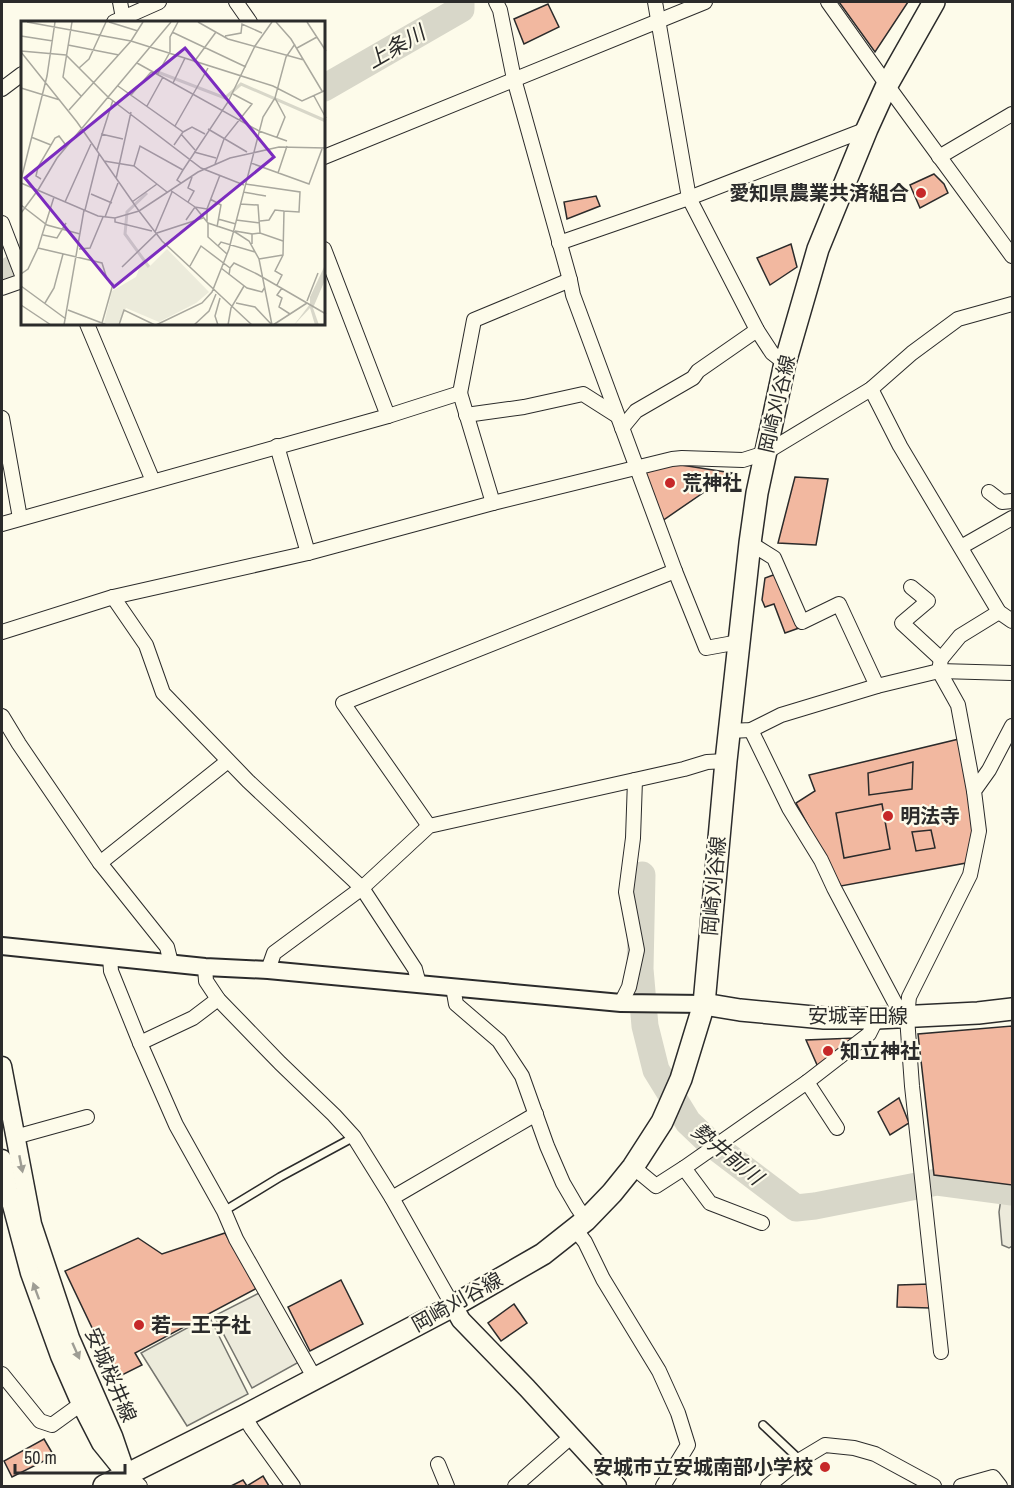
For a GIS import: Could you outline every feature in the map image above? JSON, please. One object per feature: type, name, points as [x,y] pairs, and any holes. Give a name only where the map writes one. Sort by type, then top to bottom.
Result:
[{"type":"main road","name":"岡崎刈谷線","points":[[104,1486],[133,1480],[314,1377],[453,1305],[543,1254],[581,1224],[612,1193],[633,1167],[662,1122],[681,1079],[704,1004],[726,761],[750,543],[757,493],[785,363],[818,249],[867,129],[887,85],[934,2]]},
{"type":"main road","name":"安城幸田線","points":[[704,1004],[824,1018],[907,1017],[1012,1009]]},
{"type":"main road","name":"安城桜井線","points":[[2,1066],[33,1224],[53,1291],[70,1338],[133,1480]]},
{"type":"main road","name":"安城桜井線","points":[[2,1159],[8,1191],[30,1273],[60,1356],[100,1443],[133,1480]]},
{"type":"main road","points":[[453,1305],[461,1320],[617,1486]]},
{"type":"street","points":[[118,20],[120,2]]},
{"type":"street","points":[[118,20],[159,2]]},
{"type":"street","points":[[236,2],[249,21]]},
{"type":"street","points":[[496,2],[500,10],[514,79],[573,295],[675,571],[706,648],[739,642]]},
{"type":"street","points":[[655,2],[689,198],[757,330],[772,353],[785,363]]},
{"type":"street","points":[[326,156],[705,2]]},
{"type":"street","points":[[828,2],[1012,256]]},
{"type":"street","points":[[2,89],[21,75]]},
{"type":"street","points":[[939,157],[1012,114]]},
{"type":"street","points":[[559,243],[689,198],[867,129]]},
{"type":"street","points":[[2,223],[21,272]]},
{"type":"street","points":[[326,254],[388,416]]},
{"type":"street","points":[[493,503],[460,393],[474,320],[570,280]]},
{"type":"street","points":[[2,288],[21,281]]},
{"type":"street","points":[[2,632],[113,597],[308,553],[637,467],[682,458],[743,460],[765,453],[871,389],[912,353],[958,319],[1012,304]]},
{"type":"street","points":[[88,326],[153,481]]},
{"type":"street","points":[[622,428],[636,411],[693,378],[698,371],[757,330]]},
{"type":"street","points":[[871,389],[900,446],[999,612],[1012,621]]},
{"type":"street","points":[[2,524],[388,416],[460,393]]},
{"type":"street","points":[[466,415],[524,407],[582,394],[616,415]]},
{"type":"street","points":[[2,418],[20,518]]},
{"type":"street","points":[[277,446],[308,553]]},
{"type":"street","points":[[989,492],[1002,502],[1012,501]]},
{"type":"street","points":[[961,547],[1012,518]]},
{"type":"street","points":[[750,543],[774,558],[802,622],[839,604],[877,686]]},
{"type":"street","points":[[429,826],[343,703],[675,571]]},
{"type":"street","points":[[911,587],[928,600],[902,623],[940,665],[958,705],[979,831],[970,875],[909,997],[907,1017],[912,1086],[942,1352]]},
{"type":"street","points":[[113,597],[146,645],[163,693],[248,781],[362,888],[415,969],[419,984]]},
{"type":"street","points":[[940,665],[960,636],[999,612]]},
{"type":"street","points":[[729,731],[751,730],[781,715],[940,665],[1012,673]]},
{"type":"street","points":[[2,716],[100,863],[167,947],[171,963]]},
{"type":"street","points":[[974,791],[989,770],[1012,726]]},
{"type":"street","points":[[751,730],[789,808],[821,860],[895,1003],[907,1017]]},
{"type":"street","points":[[100,863],[228,761]]},
{"type":"street","points":[[268,970],[274,953],[362,888],[429,826],[707,762],[726,761]]},
{"type":"street","points":[[621,1003],[629,987],[637,950],[626,892],[633,838],[635,780]]},
{"type":"street","points":[[2,946],[205,967],[268,970],[621,1003],[704,1004]]},
{"type":"street","points":[[110,957],[111,971],[176,1125],[224,1211],[236,1239],[314,1377]]},
{"type":"street","points":[[205,967],[206,981],[218,999],[354,1137],[453,1305]]},
{"type":"street","points":[[453,987],[456,1004],[499,1041],[522,1076],[547,1146],[563,1183],[577,1207],[585,1242],[603,1279],[659,1371],[678,1413],[688,1446],[663,1486]]},
{"type":"street","points":[[140,1044],[193,1018],[218,999]]},
{"type":"street","points":[[633,1167],[656,1186],[807,1083],[869,1034],[877,1018]]},
{"type":"street","points":[[807,1083],[837,1128]]},
{"type":"street","points":[[392,1198],[536,1114]]},
{"type":"street","points":[[15,1137],[87,1117]]},
{"type":"street","points":[[684,1168],[711,1203],[762,1223]]},
{"type":"street","points":[[2,1374],[40,1421],[52,1425],[81,1404]]},
{"type":"street","points":[[244,1416],[293,1486]]},
{"type":"street","points":[[514,1486],[572,1436]]},
{"type":"street","points":[[768,1486],[800,1460],[825,1445],[854,1448],[875,1454],[934,1486]]},
{"type":"street","points":[[438,1464],[447,1486]]},
{"type":"street","points":[[961,1486],[993,1477],[1000,1486]]},
{"type":"lane","points":[[224,1211],[280,1177],[354,1137]]},
{"type":"lane","points":[[763,1425],[800,1460]]},
{"type":"shaded area","points":[[1001,1199],[1012,1200],[1012,1246],[1009,1248],[1002,1245],[999,1212]]},
{"type":"shaded area","points":[[259,1293],[299,1362],[252,1388],[214,1316]]},
{"type":"shaded area","points":[[209,1316],[248,1394],[187,1426],[141,1353]]},
{"type":"building","points":[[839,2],[908,2],[875,52]]},
{"type":"building","points":[[548,4],[559,27],[524,44],[514,19]]},
{"type":"building","points":[[934,174],[944,184],[948,193],[920,208],[910,185]]},
{"type":"building","points":[[596,196],[600,206],[567,219],[564,202]]},
{"type":"building","points":[[791,244],[797,267],[770,285],[757,258]]},
{"type":"building","points":[[675,464],[732,473],[662,521],[644,473]]},
{"type":"building","points":[[795,477],[828,479],[816,545],[778,543]]},
{"type":"building","points":[[776,574],[799,628],[785,633],[774,604],[765,607],[762,600],[765,578]]},
{"type":"building","name":"明法寺","points":[[959,739],[974,830],[966,863],[841,886],[796,803],[815,791],[809,775]]},
{"type":"building","points":[[913,762],[912,789],[869,795],[868,773]]},
{"type":"building","points":[[882,804],[890,849],[844,858],[836,813]]},
{"type":"building","points":[[931,830],[935,848],[916,851],[912,832]]},
{"type":"building","points":[[1012,1026],[1012,1185],[934,1175],[918,1034]]},
{"type":"building","points":[[854,1038],[818,1067],[806,1040]]},
{"type":"building","points":[[899,1098],[909,1123],[890,1135],[878,1112]]},
{"type":"building","name":"若一王子社","points":[[225,1233],[257,1288],[135,1353],[142,1365],[116,1378],[65,1271],[138,1238],[162,1254]]},
{"type":"building","points":[[341,1280],[363,1324],[310,1351],[288,1307]]},
{"type":"building","points":[[930,1284],[930,1308],[897,1307],[898,1285]]},
{"type":"building","points":[[514,1304],[527,1323],[501,1341],[488,1323]]},
{"type":"building","points":[[44,1439],[54,1456],[12,1477],[4,1461]]},
{"type":"building","points":[[263,1476],[269,1486],[247,1486]]},
{"type":"building","points":[[243,1480],[247,1486],[231,1486]]},
{"type":"waterway","name":"上条川","points":[[326,87],[461,9],[461,2]]},
{"type":"waterway","name":"上条川","points":[[2,275],[21,264]]},
{"type":"waterway","name":"勢井前川","points":[[642,875],[640,969],[645,1026],[656,1070],[688,1122],[709,1142],[796,1208],[937,1182],[1012,1192]]},
{"type":"place","name":"愛知県農業共済組合","points":[[921,193]]},
{"type":"place","name":"荒神社","points":[[670,483]]},
{"type":"place","name":"明法寺","points":[[888,816]]},
{"type":"place","name":"知立神社","points":[[828,1051]]},
{"type":"place","name":"若一王子社","points":[[139,1325]]},
{"type":"place","name":"安城市立安城南部小学校","points":[[825,1467]]}]
